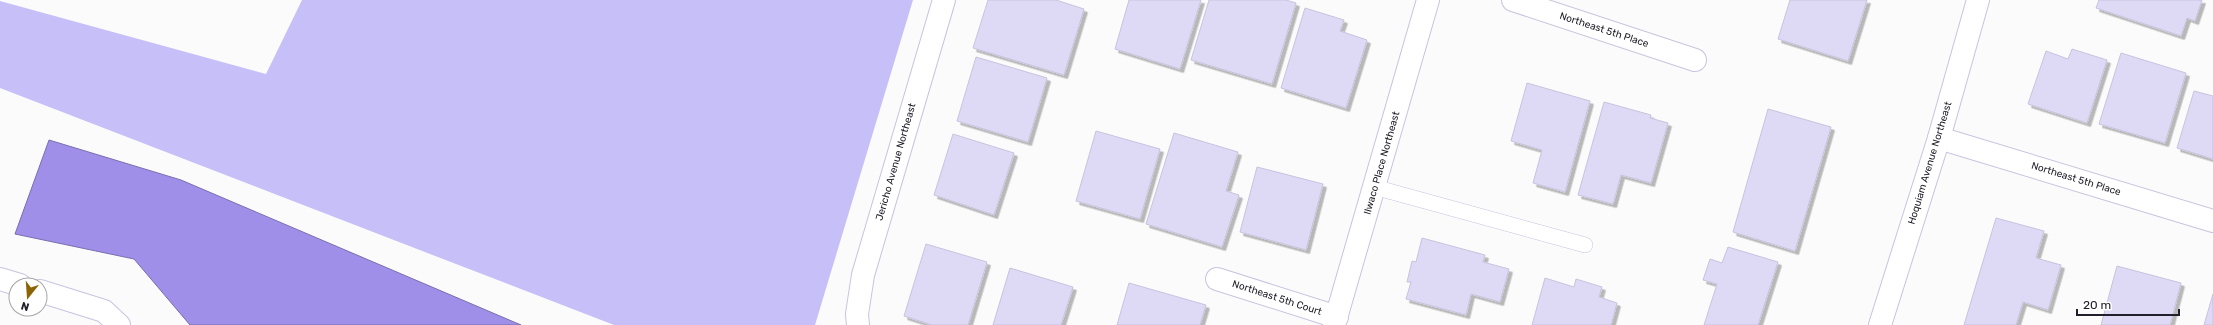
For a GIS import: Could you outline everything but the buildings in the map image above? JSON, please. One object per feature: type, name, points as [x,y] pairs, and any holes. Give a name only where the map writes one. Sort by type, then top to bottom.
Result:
[{"type":"street","name":"Jericho Avenue Northeast","points":[[858,325],[857,314],[863,275],[944,0]]},
{"type":"street","name":"Ilwaco Place Northeast","points":[[1336,321],[1428,0]]},
{"type":"street","name":"Northeast 5th Place","points":[[1513,0],[1695,60]]},
{"type":"street","name":"Hoquiam Avenue Northeast","points":[[1883,324],[1939,138],[1978,0]]},
{"type":"street","name":"Northeast 5th Place","points":[[1939,138],[2213,221]]},
{"type":"street","name":"Northeast 5th Court","points":[[1217,279],[1336,321]]},
{"type":"street","points":[[48,294],[104,311],[119,325]]},
{"type":"lane","points":[[1374,188],[1585,245]]},
{"type":"shaded area","points":[[302,0],[913,0],[815,325],[614,325],[0,88],[0,1],[266,74]]},
{"type":"shaded area","points":[[49,140],[181,180],[521,325],[190,325],[134,259],[15,234]]}]
